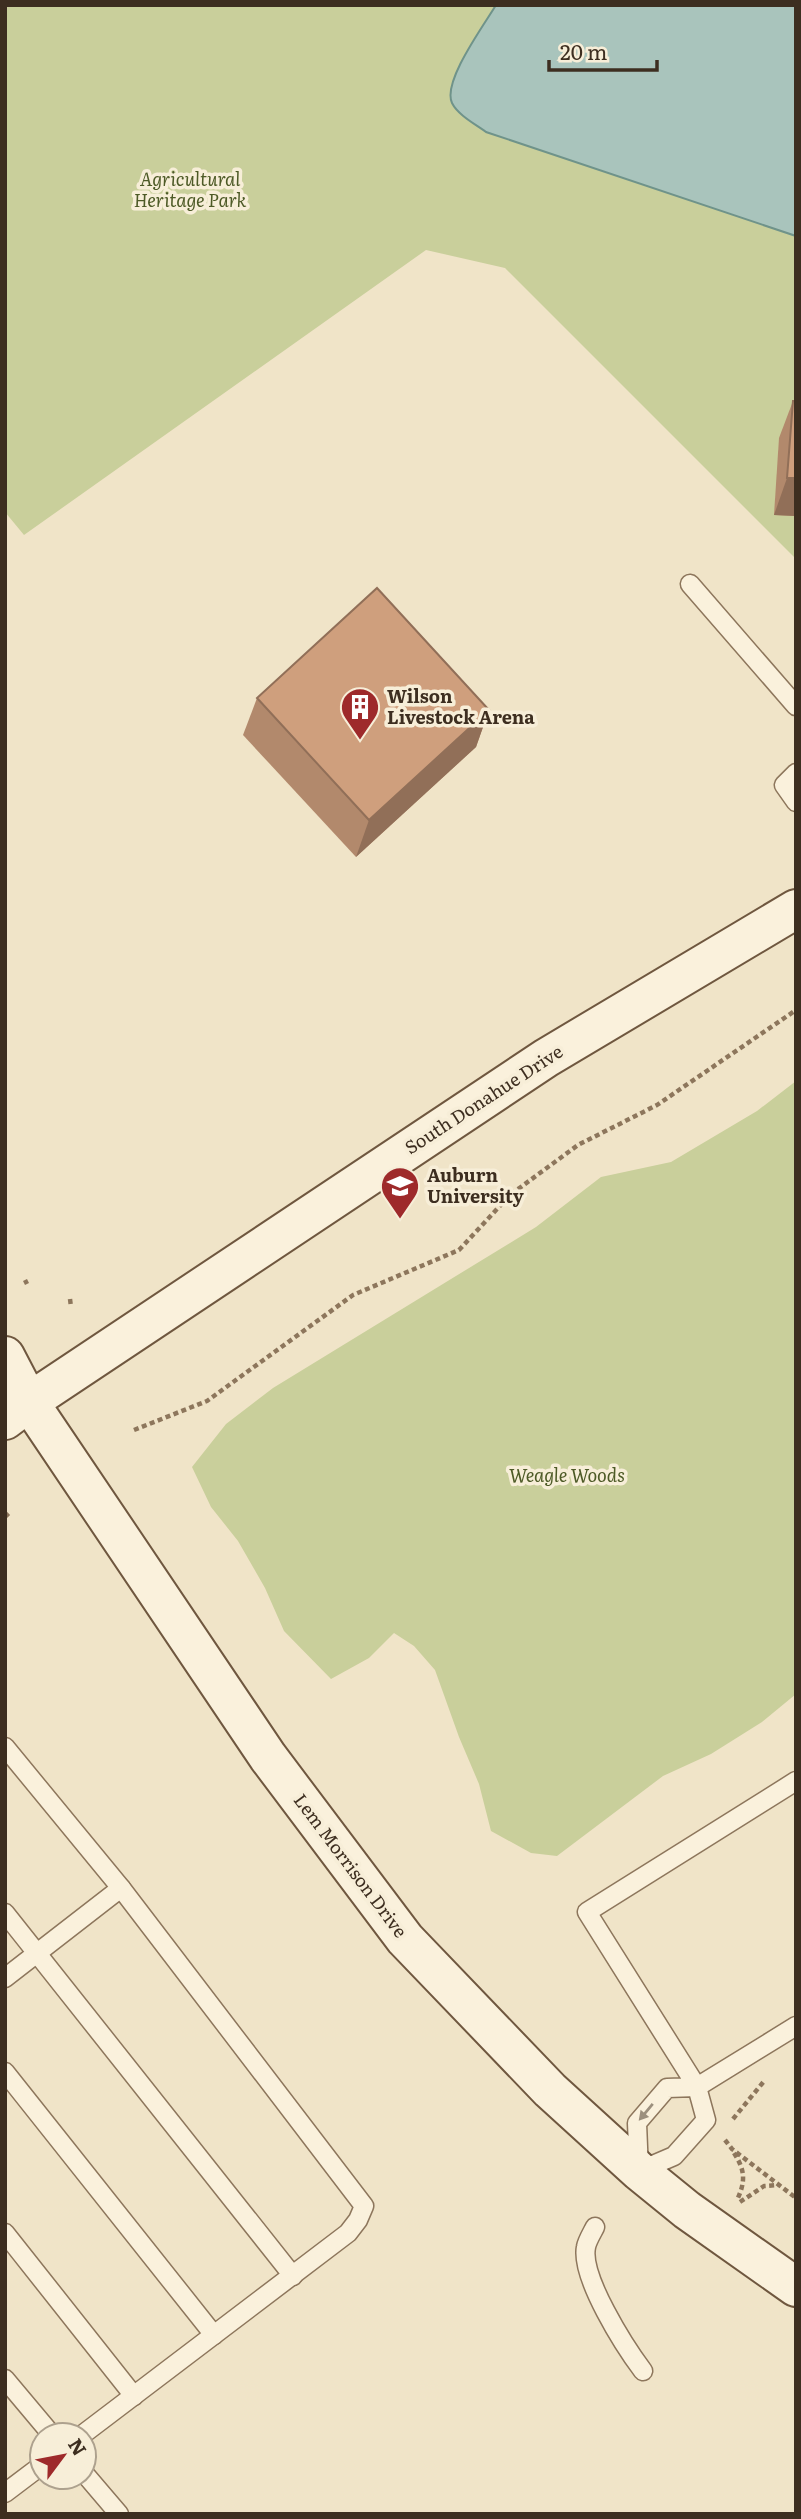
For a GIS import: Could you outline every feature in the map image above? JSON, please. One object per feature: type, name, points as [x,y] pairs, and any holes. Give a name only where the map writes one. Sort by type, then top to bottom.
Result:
[{"type":"street","name":"South Donahue Drive","points":[[17,1411],[545,1058],[796,909]]},
{"type":"street","name":"Lem Morrison Drive","points":[[5,1356],[17,1411],[268,1757],[405,1939],[550,2090],[639,2171],[687,2210],[796,2287]]},
{"type":"lane","points":[[690,584],[796,706]]},
{"type":"lane","points":[[796,774],[785,785],[796,802]]},
{"type":"lane","points":[[5,1748],[121,1888],[364,2206],[348,2233],[98,2423]]},
{"type":"lane","points":[[796,1781],[587,1912],[698,2087],[706,2120],[674,2156],[639,2171],[637,2123],[667,2088],[698,2087],[796,2026]]},
{"type":"lane","points":[[5,1978],[121,1888]]},
{"type":"lane","points":[[5,1913],[293,2276]]},
{"type":"lane","points":[[5,2072],[214,2335]]},
{"type":"lane","points":[[595,2227],[585,2248],[588,2270],[609,2319],[643,2371]]},
{"type":"lane","points":[[5,2233],[134,2396]]},
{"type":"lane","points":[[5,2379],[40,2421]]},
{"type":"lane","points":[[5,2493],[28,2476]]},
{"type":"lane","points":[[98,2490],[118,2514]]},
{"type":"path","points":[[134,1430],[206,1401],[353,1295],[459,1250],[510,1195],[578,1145],[657,1105],[796,1010]]},
{"type":"path","points":[[70,1299],[71,1307]]},
{"type":"path","points":[[5,1517],[10,1512]]},
{"type":"path","points":[[728,2124],[766,2078]]},
{"type":"path","points":[[721,2134],[743,2167],[744,2185],[734,2207],[754,2190],[779,2185]]},
{"type":"path","points":[[732,2149],[796,2198]]},
{"type":"green space","name":"Agricultural Heritage Park","points":[[5,5],[796,5],[796,559],[505,268],[426,250],[24,535],[5,512]]},
{"type":"green space","name":"Weagle Woods","points":[[796,1081],[796,1694],[762,1722],[711,1754],[663,1776],[557,1856],[531,1853],[491,1831],[479,1784],[435,1670],[414,1646],[394,1633],[369,1658],[331,1679],[284,1631],[265,1588],[238,1541],[211,1507],[192,1467],[226,1424],[273,1388],[536,1227],[601,1177],[671,1162],[757,1111]]},
{"type":"water","points":[[496,5],[796,5],[796,236],[486,132],[467,119],[452,103],[453,82],[458,68]]},
{"type":"building","points":[[793,401],[796,401],[796,478],[787,478]]},
{"type":"building","name":"Wilson Livestock Arena","points":[[377,588],[489,710],[369,820],[257,698]]},
{"type":"place","name":"Wilson Livestock Arena","points":[[360,741]]},
{"type":"place","name":"Auburn University","points":[[400,1220]]}]
